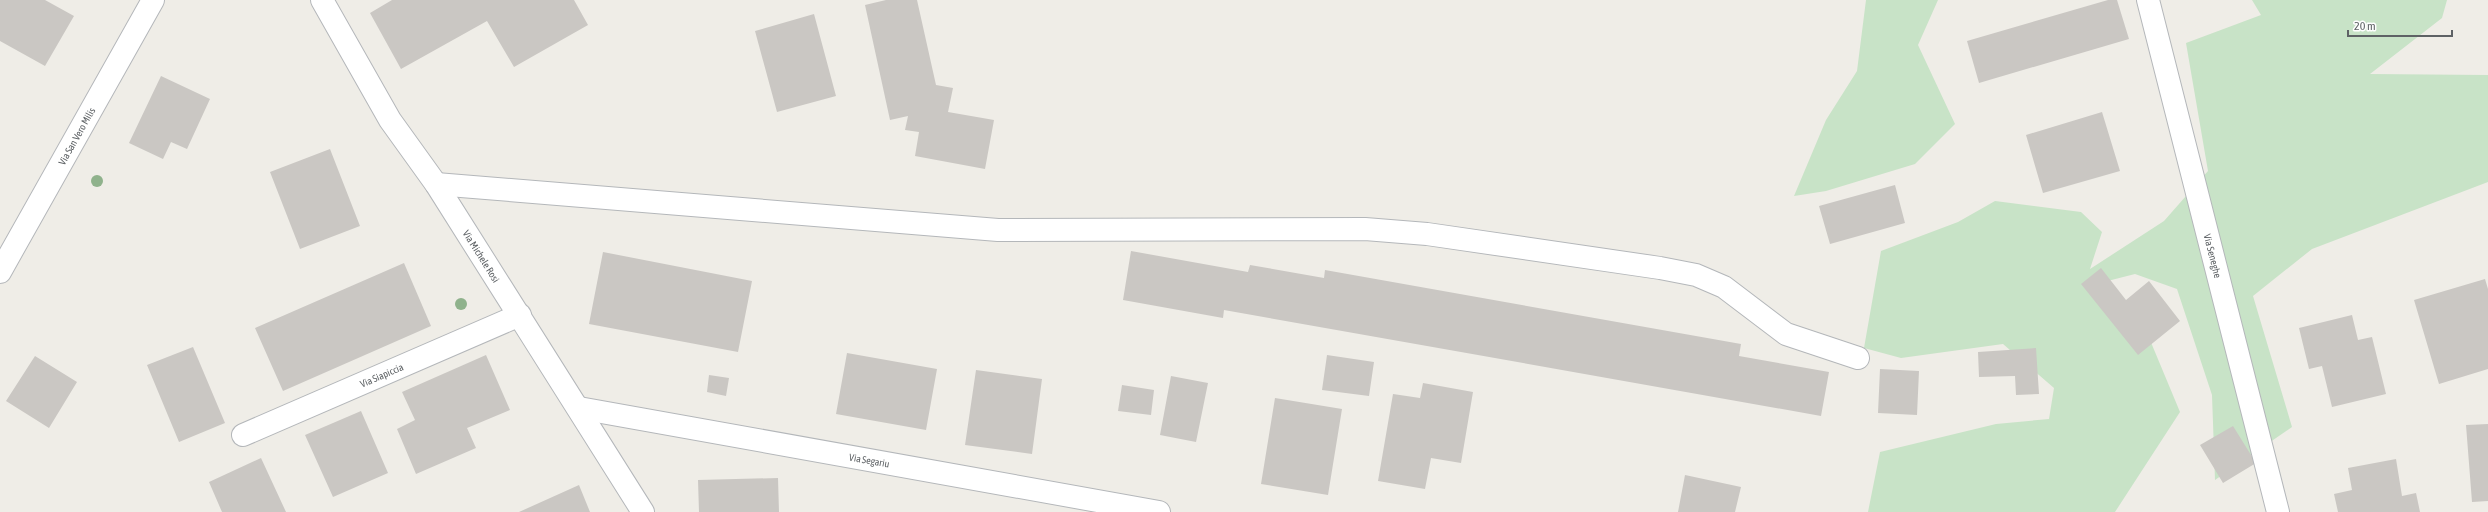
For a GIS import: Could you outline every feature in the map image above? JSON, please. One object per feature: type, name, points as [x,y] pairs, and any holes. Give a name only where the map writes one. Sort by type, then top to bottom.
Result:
[{"type":"street","name":"Via San Vero Milis","points":[[0,272],[153,0]]},
{"type":"street","name":"Via Michele Rosi","points":[[322,0],[376,97],[436,184],[579,408],[643,512]]},
{"type":"street","name":"Via Seneghe","points":[[2148,0],[2278,512]]},
{"type":"street","points":[[436,184],[998,230],[1048,232],[1335,227],[1398,231],[1660,268],[1696,275],[1724,286],[1786,334],[1858,358]]},
{"type":"street","name":"Via Siapiccia","points":[[243,435],[520,315]]},
{"type":"street","name":"Via Segariu","points":[[579,408],[1159,512]]},
{"type":"green space","points":[[1866,0],[1938,0],[1918,45],[1955,124],[1915,164],[1826,191],[1794,196],[1826,120],[1857,71]]},
{"type":"green space","points":[[2252,0],[2447,0],[2442,18],[2370,74],[2488,75],[2488,182],[2312,249],[2253,296],[2292,427],[2215,480],[2212,395],[2177,289],[2135,274],[2084,287],[2150,340],[2180,412],[2115,512],[1868,512],[1880,452],[1996,424],[2049,419],[2054,388],[2003,344],[1901,358],[1864,348],[1881,251],[1958,222],[1995,201],[2081,212],[2102,232],[2090,269],[2164,221],[2208,171],[2186,43],[2261,15]]},
{"type":"building","points":[[0,0],[45,0],[74,16],[45,66],[0,41]]},
{"type":"building","points":[[392,0],[574,0],[588,25],[514,67],[487,21],[401,69],[370,13]]},
{"type":"building","points":[[886,0],[917,0],[936,85],[953,88],[948,112],[994,120],[985,169],[915,156],[919,132],[905,130],[908,116],[890,120],[865,5]]},
{"type":"building","points":[[2108,0],[2117,0],[2129,39],[1979,83],[1967,41]]},
{"type":"building","points":[[814,14],[836,96],[777,112],[755,31]]},
{"type":"building","points":[[161,76],[210,99],[187,149],[171,142],[163,159],[129,143]]},
{"type":"building","points":[[2102,112],[2120,171],[2043,193],[2026,135]]},
{"type":"building","points":[[330,149],[360,226],[300,249],[270,172]]},
{"type":"building","points":[[1895,185],[1905,223],[1830,244],[1819,206]]},
{"type":"building","points":[[1131,251],[1248,272],[1250,265],[1324,278],[1325,270],[1741,344],[1739,356],[1829,372],[1821,416],[1224,310],[1223,318],[1123,300]]},
{"type":"building","points":[[603,252],[752,281],[738,352],[589,324]]},
{"type":"building","points":[[404,263],[431,326],[283,391],[255,328]]},
{"type":"building","points":[[2101,268],[2126,300],[2149,281],[2180,321],[2138,355],[2081,284]]},
{"type":"building","points":[[2485,279],[2488,289],[2488,369],[2439,384],[2414,300]]},
{"type":"building","points":[[2352,315],[2358,340],[2372,337],[2386,394],[2332,407],[2322,366],[2309,369],[2299,328]]},
{"type":"building","points":[[193,347],[225,423],[179,442],[147,365]]},
{"type":"building","points":[[2036,348],[2039,394],[2016,395],[2015,376],[1979,377],[1978,352]]},
{"type":"building","points":[[847,353],[937,369],[926,430],[836,414]]},
{"type":"building","points":[[486,355],[510,410],[467,428],[476,448],[416,474],[397,429],[415,420],[402,392]]},
{"type":"building","points":[[1327,355],[1374,362],[1369,396],[1322,390]]},
{"type":"building","points":[[35,356],[77,382],[49,428],[6,401]]},
{"type":"building","points":[[1880,369],[1919,371],[1917,415],[1878,413]]},
{"type":"building","points":[[976,370],[1042,379],[1032,454],[965,445]]},
{"type":"building","points":[[709,375],[729,378],[726,396],[707,392]]},
{"type":"building","points":[[1171,376],[1208,383],[1196,442],[1160,435]]},
{"type":"building","points":[[1423,383],[1473,392],[1461,463],[1431,458],[1425,489],[1378,481],[1393,394],[1420,398]]},
{"type":"building","points":[[1122,385],[1154,390],[1151,415],[1118,411]]},
{"type":"building","points":[[1275,398],[1342,409],[1328,495],[1261,484]]},
{"type":"building","points":[[361,411],[388,473],[333,497],[305,435]]},
{"type":"building","points":[[2488,424],[2488,501],[2472,502],[2466,425]]},
{"type":"building","points":[[2233,426],[2256,463],[2223,483],[2200,445]]},
{"type":"building","points":[[261,458],[286,512],[222,512],[209,482]]},
{"type":"building","points":[[2396,459],[2402,496],[2416,493],[2420,512],[2338,512],[2334,494],[2352,490],[2348,468]]},
{"type":"building","points":[[1685,475],[1741,487],[1735,512],[1678,512]]},
{"type":"building","points":[[778,478],[779,512],[699,512],[698,480]]},
{"type":"building","points":[[579,485],[590,512],[519,512]]}]
